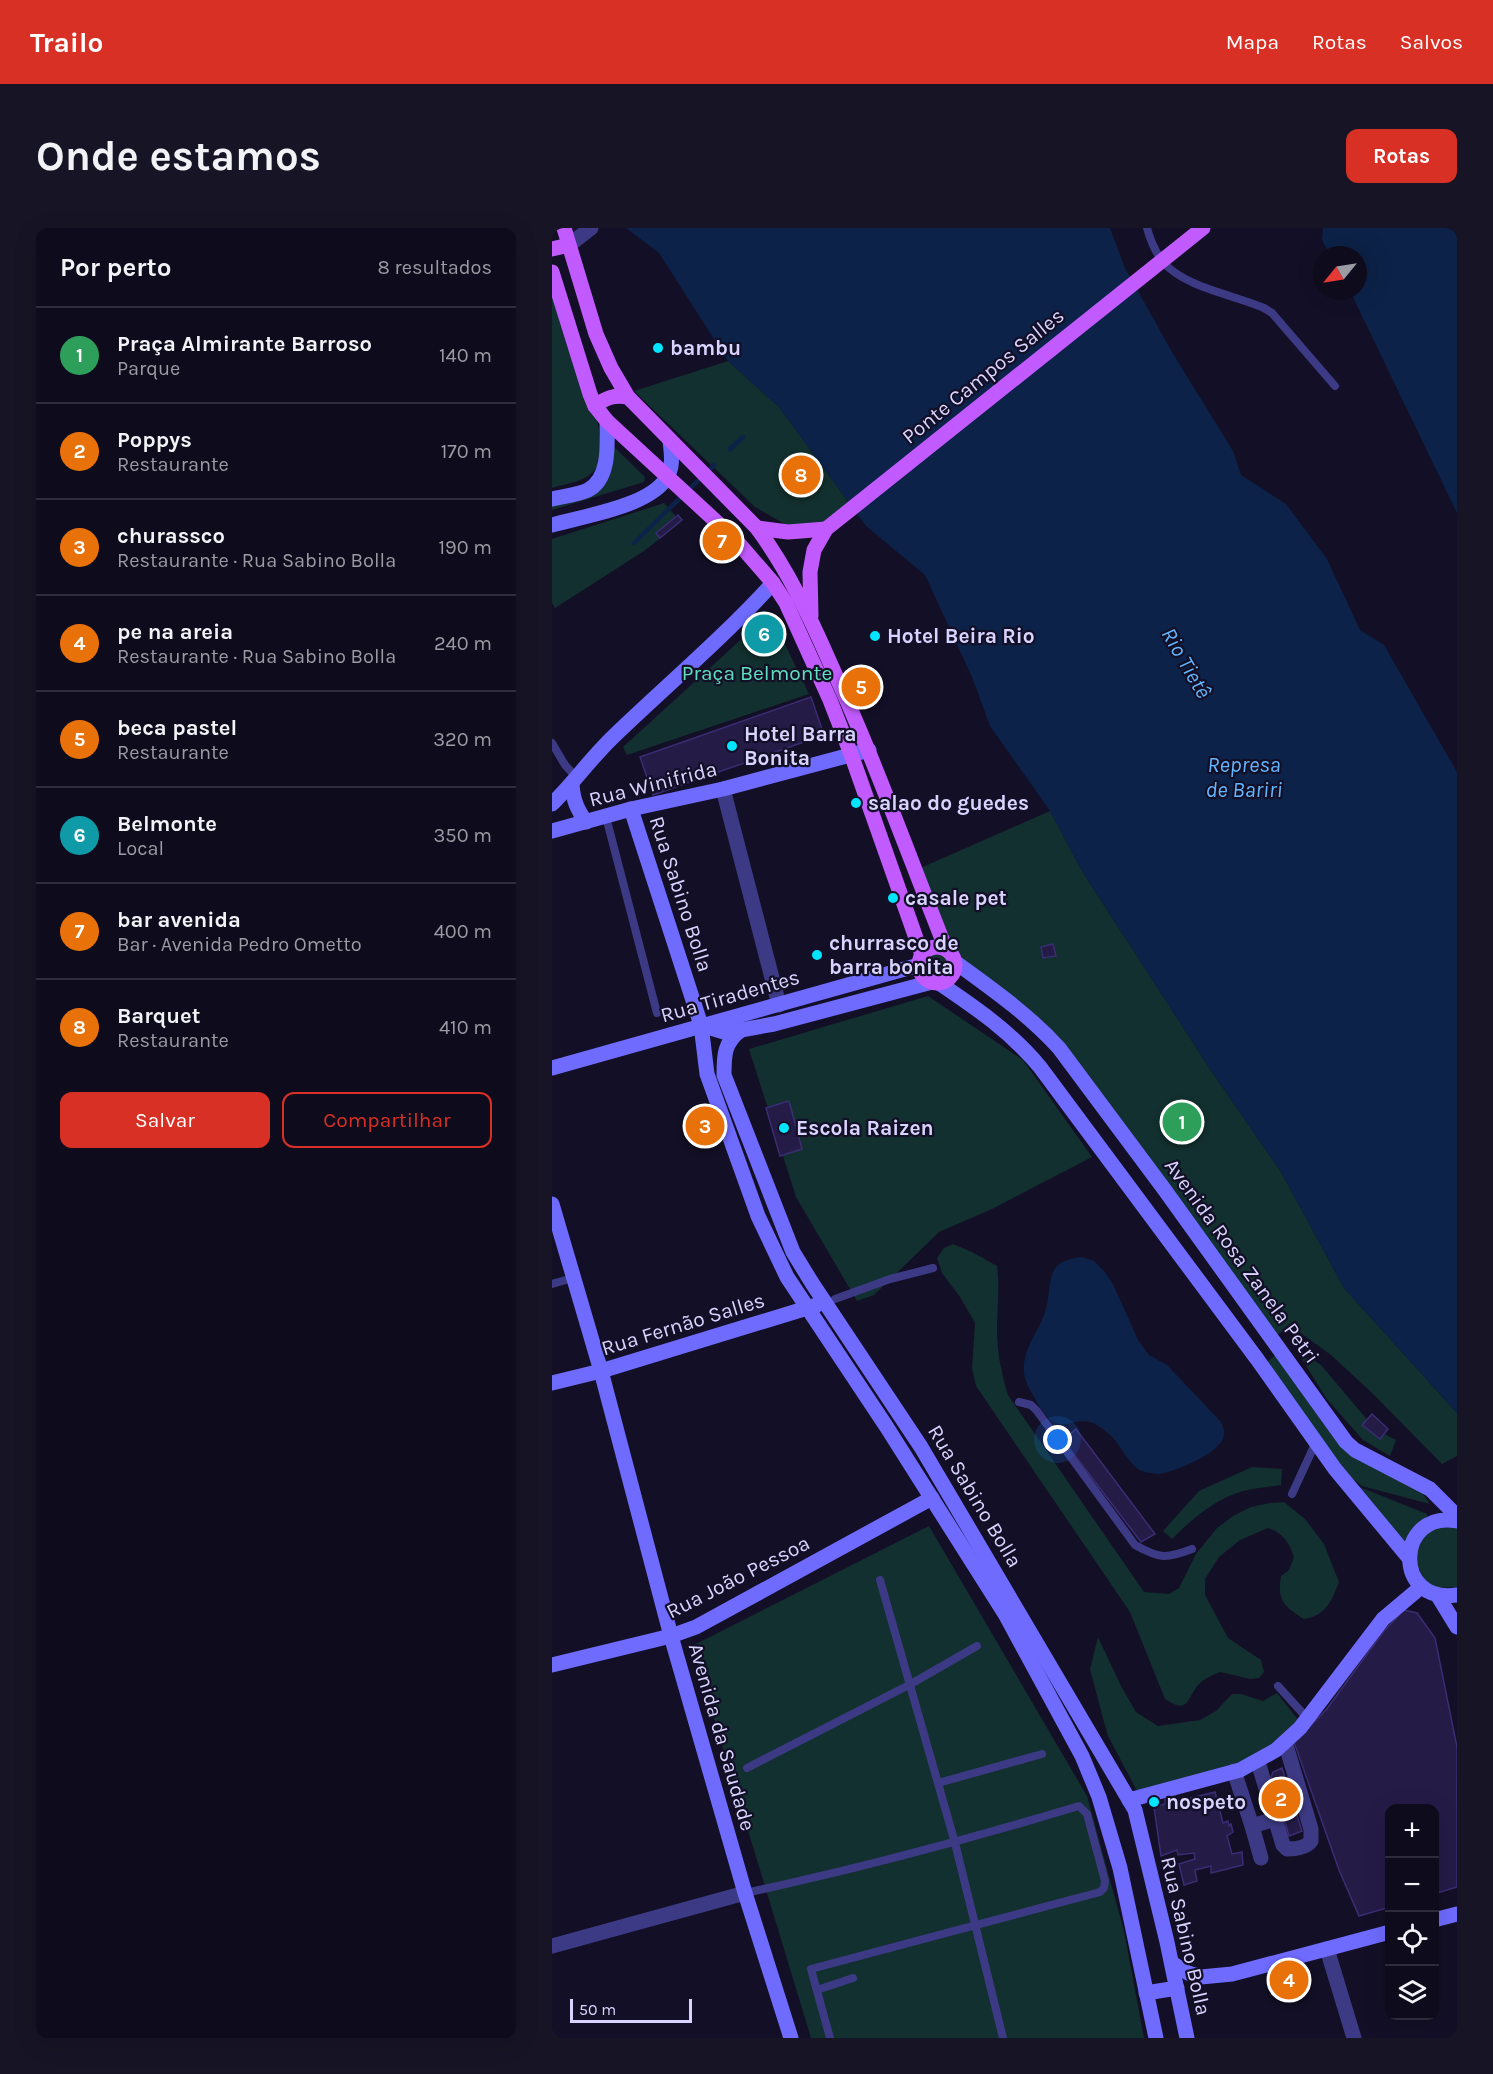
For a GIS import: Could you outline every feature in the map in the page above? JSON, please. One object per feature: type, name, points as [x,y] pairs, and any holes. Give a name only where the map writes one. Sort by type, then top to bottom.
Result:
[{"type":"main road","points":[[564,228],[596,333],[611,368],[628,397],[757,528],[782,565],[811,619],[869,750],[946,949]]},
{"type":"main road","name":"Ponte Campos Salles","points":[[826,529],[1203,228]]},
{"type":"main road","points":[[552,249],[569,244]]},
{"type":"main road","points":[[552,272],[590,394],[596,406],[607,421],[734,538],[773,583],[795,622],[851,754],[920,960],[921,972],[981,1012],[1024,1047],[1257,1359],[1335,1469],[1409,1558]]},
{"type":"main road","points":[[596,406],[605,398],[614,395],[628,397]]},
{"type":"main road","points":[[552,499],[586,491],[599,480],[607,450],[607,421]]},
{"type":"main road","points":[[552,525],[639,501],[657,490],[668,476],[671,464],[670,440]]},
{"type":"main road","points":[[757,528],[788,532],[826,529]]},
{"type":"main road","points":[[811,619],[810,572],[814,550],[826,529]]},
{"type":"main road","points":[[552,804],[612,738],[720,637],[773,583]]},
{"type":"main road","name":"Rua Winifrida","points":[[552,831],[869,750]]},
{"type":"main road","points":[[574,782],[575,804],[586,822]]},
{"type":"main road","name":"Rua Sabino Bolla","points":[[631,809],[701,1025],[707,1074],[758,1216],[787,1277],[1005,1614],[1082,1756],[1095,1788],[1120,1868],[1156,2038]]},
{"type":"main road","points":[[920,960],[930,948],[941,947],[950,952],[955,968],[949,978],[935,982]]},
{"type":"main road","name":"Rua Tiradentes","points":[[552,1068],[778,1005],[920,960]]},
{"type":"main road","name":"Avenida Rosa Zanela Petri","points":[[955,962],[1025,1014],[1059,1048],[1164,1188],[1350,1446],[1430,1489],[1457,1516]]},
{"type":"main road","name":"Rua Tiradentes","points":[[741,1030],[935,982]]},
{"type":"main road","points":[[701,1025],[724,1032],[741,1030]]},
{"type":"main road","name":"Rua Sabino Bolla","points":[[741,1030],[734,1035],[723,1052],[724,1075],[793,1252],[830,1300],[921,1446],[1129,1800],[1172,1964],[1187,2038]]},
{"type":"main road","name":"Avenida da Saudade","points":[[552,1204],[601,1371],[671,1636],[745,1893],[791,2038]]},
{"type":"main road","name":"Rua Fernão Salles","points":[[552,1383],[601,1371],[808,1309],[830,1300]]},
{"type":"main road","points":[[1257,1359],[1276,1344]]},
{"type":"main road","name":"Rua João Pessoa","points":[[552,1665],[671,1636],[696,1627],[932,1498]]},
{"type":"main road","points":[[1457,1521],[1441,1520],[1428,1524],[1418,1533],[1411,1545],[1409,1558],[1413,1576],[1421,1587],[1438,1596],[1457,1627]]},
{"type":"main road","points":[[1107,1826],[1114,1809],[1129,1800],[1234,1771],[1258,1762],[1276,1750],[1307,1718],[1383,1620],[1421,1587]]},
{"type":"main road","points":[[1438,1596],[1457,1595]]},
{"type":"main road","points":[[1095,1788],[1129,1800]]},
{"type":"main road","points":[[1439,1919],[1457,1914]]},
{"type":"main road","points":[[1172,1964],[1201,1977],[1232,1974],[1385,1933]]},
{"type":"main road","points":[[1146,1993],[1177,1988]]},
{"type":"street","points":[[569,244],[591,228]]},
{"type":"street","points":[[723,789],[778,1005]]},
{"type":"street","points":[[1258,1762],[1283,1845],[1287,1849],[1296,1849],[1308,1845],[1311,1841],[1311,1829],[1285,1742]]},
{"type":"street","points":[[1234,1771],[1261,1858]]},
{"type":"street","points":[[1252,1826],[1275,1819]]},
{"type":"street","points":[[552,1947],[745,1893]]},
{"type":"street","points":[[1327,1949],[1354,2038]]},
{"type":"lane","points":[[1147,228],[1161,260],[1182,276],[1272,313],[1335,386]]},
{"type":"lane","points":[[552,743],[574,782]]},
{"type":"lane","points":[[606,817],[657,1013]]},
{"type":"lane","points":[[830,1300],[890,1279],[933,1268]]},
{"type":"lane","points":[[552,1284],[573,1278]]},
{"type":"lane","points":[[1019,1402],[1030,1405],[1037,1411],[1135,1545],[1154,1556],[1165,1558],[1192,1549]]},
{"type":"lane","points":[[1292,1494],[1316,1442]]},
{"type":"lane","points":[[880,1580],[955,1843],[1003,2038]]},
{"type":"lane","points":[[747,1768],[909,1685],[977,1646]]},
{"type":"lane","points":[[1278,1686],[1307,1718]]},
{"type":"lane","points":[[938,1783],[1042,1754]]},
{"type":"lane","points":[[745,1893],[832,1875],[955,1843],[1079,1806],[1087,1814],[1105,1881],[1104,1888],[1100,1892],[811,1969],[830,2038]]},
{"type":"lane","points":[[817,1989],[853,1978]]},
{"type":"green space","points":[[552,278],[586,375],[594,404],[601,452],[597,467],[588,476],[552,488]]},
{"type":"green space","points":[[728,361],[779,407],[850,504],[830,520],[809,527],[786,525],[755,507],[634,391]]},
{"type":"green space","points":[[609,442],[645,477],[644,482],[552,510],[552,502],[590,492]]},
{"type":"green space","points":[[664,503],[681,522],[644,551],[555,608],[552,603],[552,539]]},
{"type":"green space","name":"Praça Belmonte","points":[[770,613],[809,694],[627,755],[623,747]]},
{"type":"green space","points":[[1050,811],[1082,871],[1212,1072],[1281,1172],[1344,1288],[1457,1413],[1457,1456],[1442,1464],[1331,1355],[1291,1326],[1275,1336],[1022,1006],[953,953],[943,936],[916,870]]},
{"type":"green space","points":[[937,949],[948,953],[952,964],[948,975],[937,979],[926,975],[922,964],[926,953]]},
{"type":"green space","points":[[928,996],[1023,1060],[1092,1157],[992,1209],[939,1232],[874,1295],[857,1301],[796,1197],[749,1049]]},
{"type":"green space","points":[[953,1244],[997,1266],[998,1347],[1008,1395],[1144,1592],[1169,1594],[1179,1588],[1196,1554],[1217,1528],[1233,1516],[1251,1507],[1284,1502],[1305,1519],[1324,1544],[1339,1582],[1327,1606],[1312,1617],[1304,1619],[1291,1610],[1281,1597],[1281,1576],[1289,1570],[1294,1557],[1285,1539],[1268,1528],[1240,1540],[1219,1557],[1205,1579],[1205,1595],[1228,1638],[1261,1660],[1264,1672],[1259,1678],[1250,1679],[1220,1672],[1201,1682],[1183,1705],[1173,1704],[1165,1699],[1130,1612],[976,1386],[972,1369],[975,1323],[960,1297],[942,1273],[937,1258],[944,1248]]},
{"type":"green space","points":[[1278,1353],[1336,1436],[1420,1490],[1430,1504],[1362,1486],[1343,1471],[1264,1364]]},
{"type":"green space","points":[[1309,1357],[1321,1365],[1375,1429],[1396,1440],[1390,1456],[1363,1440],[1326,1398],[1302,1359]]},
{"type":"green space","points":[[1252,1467],[1282,1469],[1281,1485],[1243,1491],[1223,1499],[1196,1517],[1172,1539],[1163,1531],[1199,1491]]},
{"type":"green space","points":[[1349,1480],[1362,1488],[1427,1514],[1428,1525],[1405,1548]]},
{"type":"green space","points":[[929,1526],[1087,1796],[1124,1931],[1144,2038],[811,2038],[692,1646]]},
{"type":"green space","points":[[1457,1527],[1457,1587],[1437,1588],[1425,1584],[1414,1556],[1428,1528]]},
{"type":"green space","points":[[1098,1637],[1136,1712],[1158,1726],[1200,1720],[1216,1711],[1232,1694],[1241,1694],[1263,1701],[1277,1693],[1299,1721],[1280,1739],[1245,1762],[1137,1791],[1108,1736],[1090,1669]]},
{"type":"water","name":"Represa de Bariri","points":[[626,228],[1110,228],[1125,268],[1172,352],[1233,451],[1241,475],[1286,504],[1327,559],[1360,630],[1384,645],[1457,772],[1457,1413],[1344,1288],[1281,1172],[1212,1072],[1082,871],[1050,811],[990,726],[972,677],[925,575],[866,526],[779,407],[728,361],[659,253]]},
{"type":"water","points":[[1323,228],[1457,228],[1457,513],[1354,300],[1367,300],[1367,246],[1325,246],[1322,240]]},
{"type":"water","points":[[1082,1257],[1094,1261],[1113,1284],[1138,1340],[1149,1355],[1167,1365],[1221,1422],[1224,1433],[1221,1442],[1197,1460],[1160,1474],[1144,1472],[1133,1464],[1109,1434],[1097,1425],[1084,1421],[1061,1424],[1051,1420],[1029,1388],[1025,1379],[1024,1363],[1028,1347],[1046,1309],[1052,1274],[1061,1263]]},
{"type":"building","points":[[678,515],[682,520],[660,538],[656,533]]},
{"type":"building","name":"Hotel Barra Bonita","points":[[811,697],[824,735],[653,795],[640,757]]},
{"type":"building","points":[[1053,944],[1056,956],[1043,958],[1041,947]]},
{"type":"building","name":"Escola Raizen","points":[[789,1101],[802,1149],[780,1156],[766,1108]]},
{"type":"building","points":[[1372,1414],[1388,1429],[1380,1439],[1362,1425]]},
{"type":"building","points":[[1076,1429],[1155,1534],[1141,1542],[1063,1440]]},
{"type":"building","points":[[1404,1610],[1417,1613],[1435,1638],[1457,1747],[1457,1887],[1439,1892],[1439,1804],[1385,1804],[1385,1908],[1359,1916],[1339,1870],[1294,1742],[1326,1710],[1384,1631]]},
{"type":"building","points":[[1282,1768],[1302,1831],[1289,1836],[1284,1819],[1281,1820],[1271,1777],[1273,1772]]},
{"type":"building","points":[[1215,1792],[1223,1823],[1228,1821],[1229,1826],[1231,1824],[1233,1832],[1227,1836],[1232,1854],[1242,1852],[1243,1865],[1211,1873],[1211,1866],[1195,1870],[1197,1881],[1184,1885],[1179,1864],[1195,1859],[1194,1853],[1178,1855],[1177,1850],[1161,1856],[1154,1807],[1165,1804],[1165,1796],[1175,1793],[1175,1802]]},
{"type":"waterway","points":[[730,449],[743,437]]},
{"type":"waterway","points":[[634,543],[714,465]]},
{"type":"place","name":"bambu","points":[[658,348]]},
{"type":"place","name":"Barquet","points":[[801,475]]},
{"type":"place","name":"bar avenida","points":[[722,541]]},
{"type":"place","name":"Belmonte","points":[[764,634]]},
{"type":"place","name":"Hotel Beira Rio","points":[[875,636]]},
{"type":"place","name":"beca pastel","points":[[861,687]]},
{"type":"place","name":"Hotel Barra Bonita","points":[[732,746]]},
{"type":"place","name":"salao do guedes","points":[[856,803]]},
{"type":"place","name":"casale pet","points":[[893,898]]},
{"type":"place","name":"churrasco de barra bonita","points":[[817,955]]},
{"type":"place","name":"Praça Almirante Barroso","points":[[1182,1122]]},
{"type":"place","name":"churassco","points":[[705,1126]]},
{"type":"place","name":"Escola Raizen","points":[[784,1128]]},
{"type":"place","name":"Poppys","points":[[1281,1799]]},
{"type":"place","name":"nospeto","points":[[1154,1802]]},
{"type":"place","name":"pe na areia","points":[[1289,1980]]},
{"type":"water label","name":"Rio Tietê","points":[[1186,663]]}]
